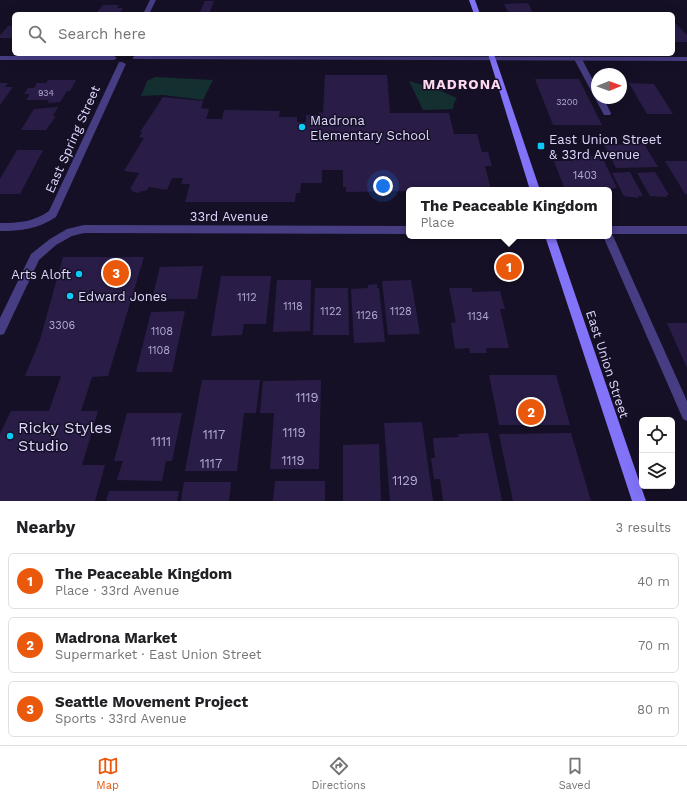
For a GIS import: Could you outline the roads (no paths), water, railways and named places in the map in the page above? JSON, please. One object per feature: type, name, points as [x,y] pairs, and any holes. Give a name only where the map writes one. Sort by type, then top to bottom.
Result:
[{"type":"street","points":[[147,12],[153,0]]},
{"type":"street","points":[[472,0],[476,12]]},
{"type":"street","points":[[0,58],[116,56],[115,63],[122,64],[131,62],[134,56],[492,56],[578,59],[687,59]]},
{"type":"street","points":[[492,56],[534,187]]},
{"type":"street","points":[[578,59],[591,83]]},
{"type":"street","name":"East Spring Street","points":[[0,227],[31,226],[52,214],[58,205],[122,64]]},
{"type":"street","points":[[602,104],[607,113]]},
{"type":"street","name":"33rd Avenue","points":[[0,330],[35,257],[52,242],[70,232],[84,229],[406,230]]},
{"type":"street","points":[[612,230],[687,230]]},
{"type":"street","name":"East Union Street","points":[[551,239],[639,501]]},
{"type":"street","points":[[609,239],[687,415]]},
{"type":"place","name":"Madrona Elementary School","points":[[302,127]]},
{"type":"place","name":"East Union Street & 33rd Avenue","points":[[541,146]]},
{"type":"place","name":"The Peaceable Kingdom","points":[[509,267]]},
{"type":"place","name":"Seattle Movement Project","points":[[116,273]]},
{"type":"place","name":"Arts Aloft","points":[[79,274]]},
{"type":"place","name":"Edward Jones","points":[[70,296]]},
{"type":"place","name":"Madrona Market","points":[[531,412]]},
{"type":"place","name":"Ricky Styles Studio","points":[[10,436]]},
{"type":"district","name":"MADRONA","points":[[462,84]]}]
